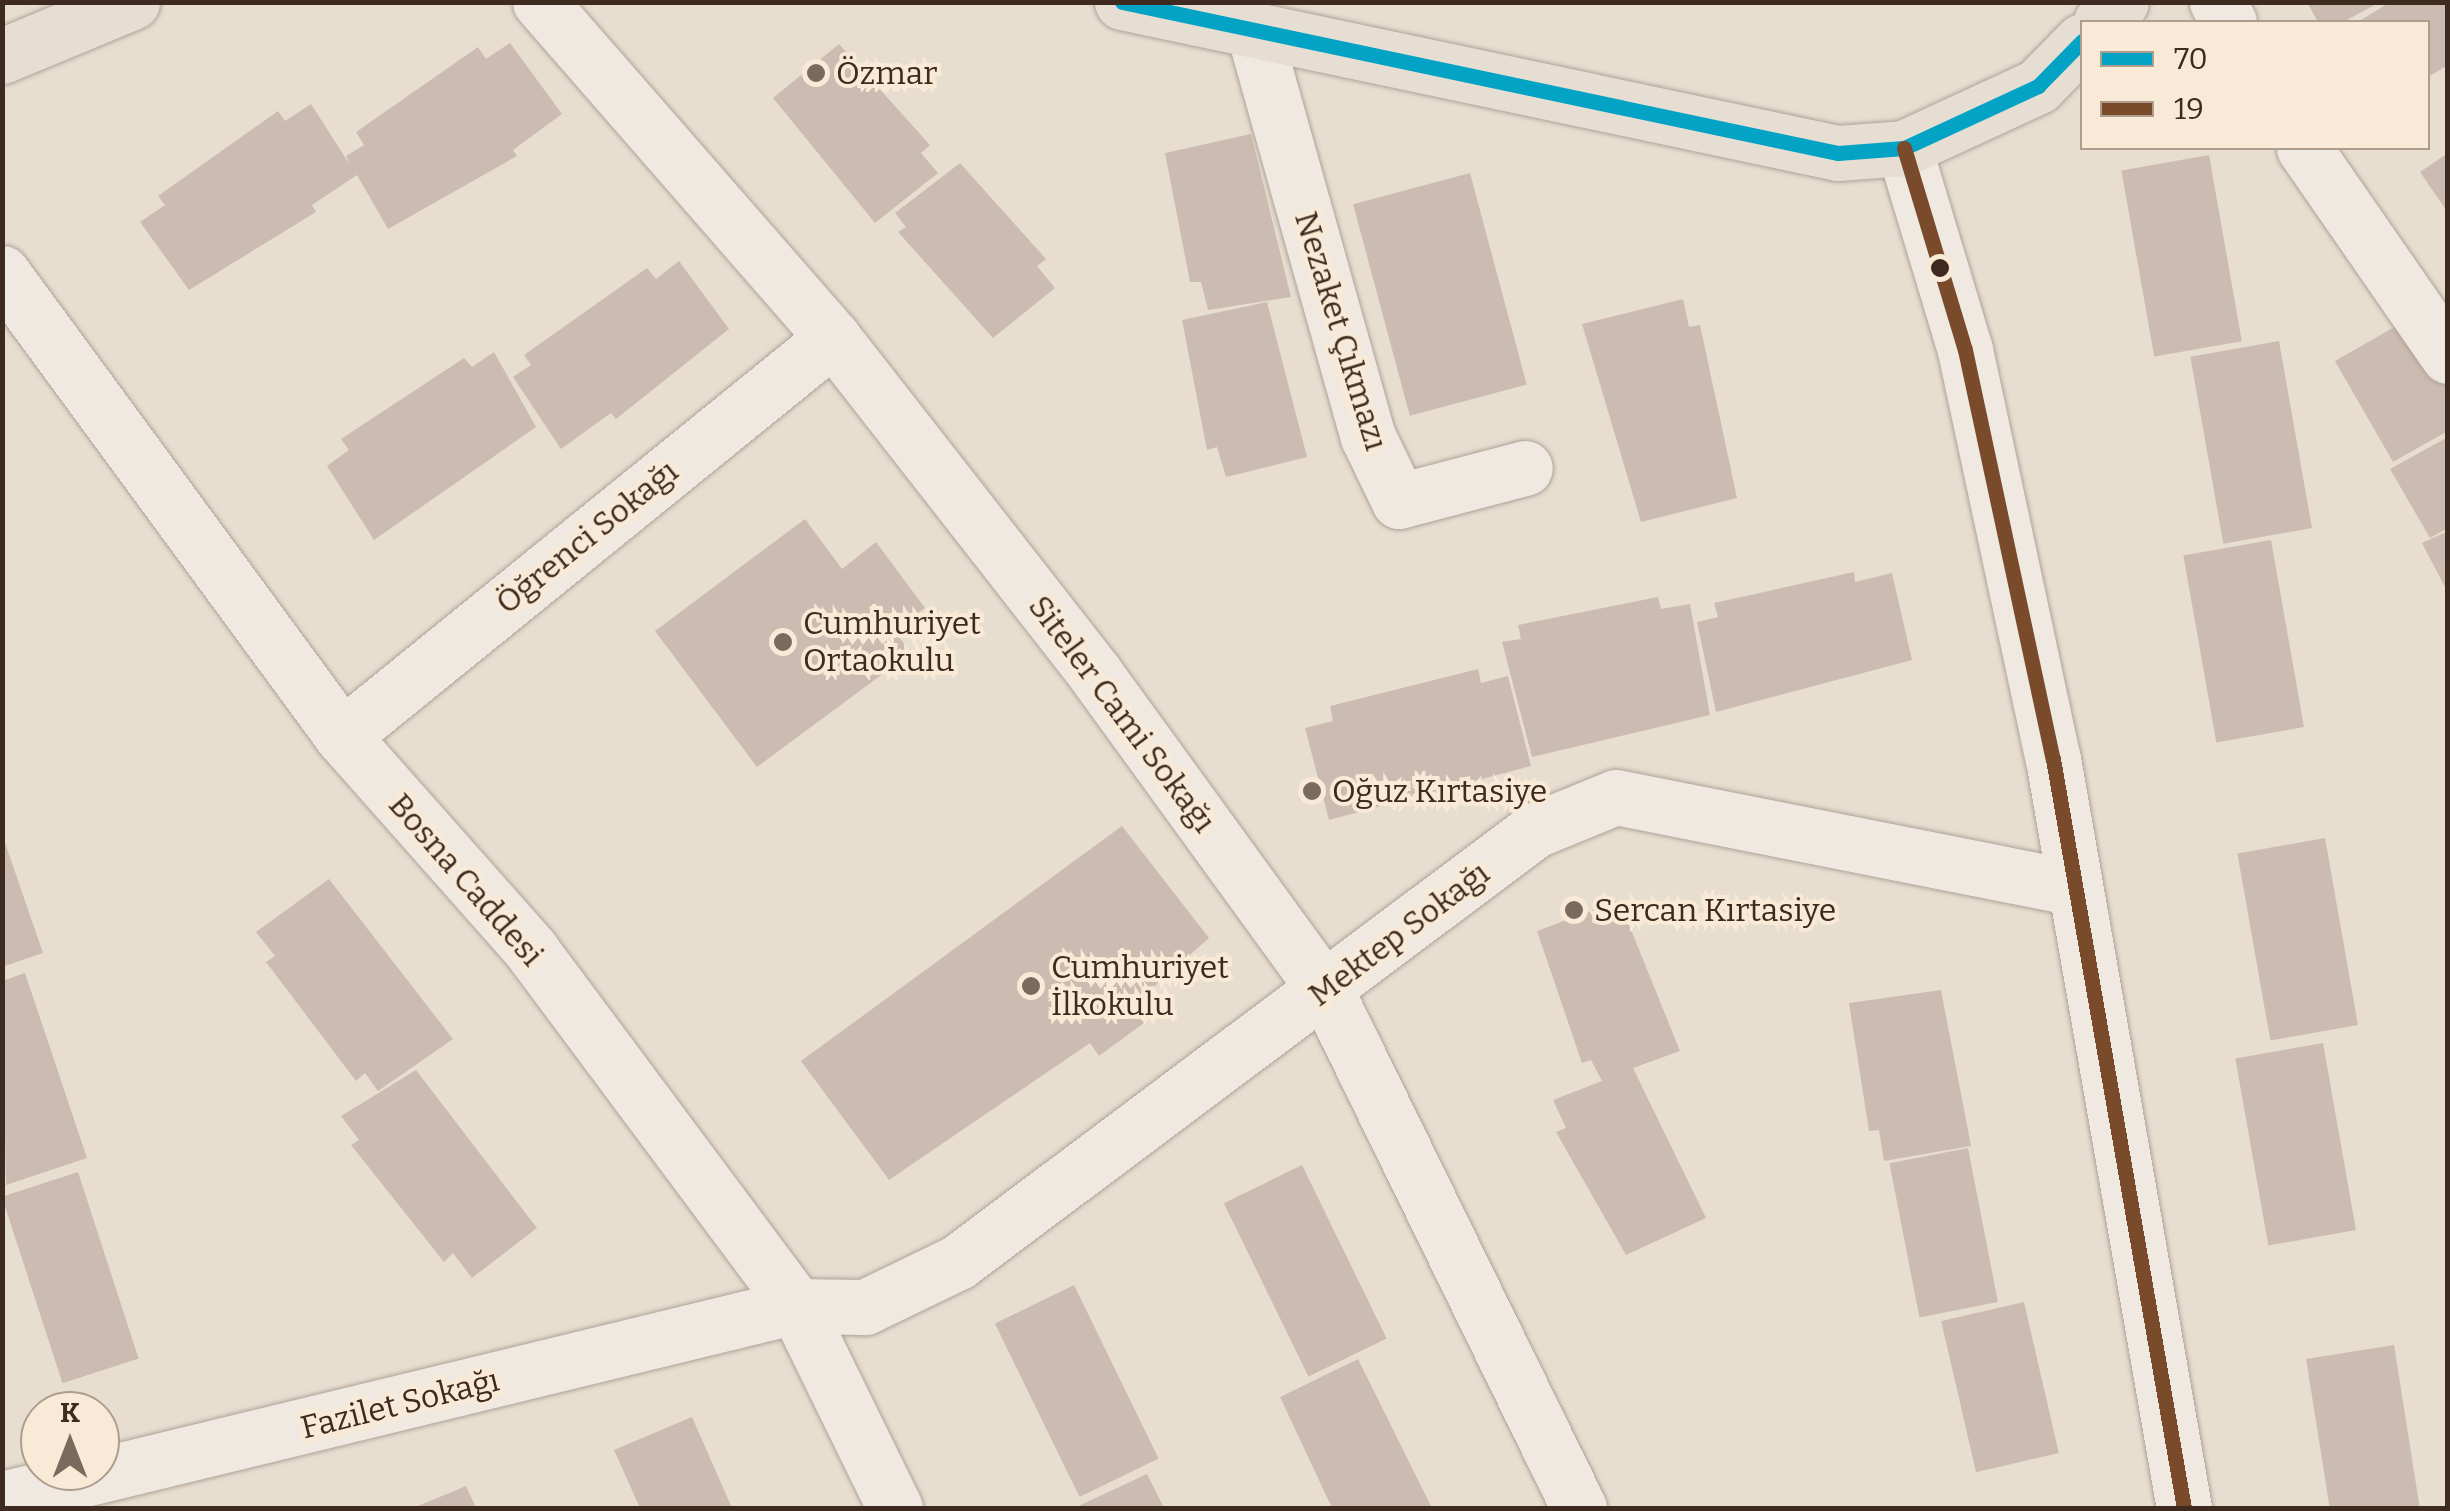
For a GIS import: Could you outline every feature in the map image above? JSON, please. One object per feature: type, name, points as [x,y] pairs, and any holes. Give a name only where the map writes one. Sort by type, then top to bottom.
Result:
[{"type":"main road","points":[[2,56],[132,2]]},
{"type":"main road","points":[[1122,2],[1734,138],[1838,152],[1904,148],[2038,86],[2080,43]]},
{"type":"main road","points":[[2103,20],[2121,2]]},
{"type":"street","name":"Siteler Cami Sokağı","points":[[540,2],[833,338],[1096,675],[1326,990],[1579,1508]]},
{"type":"street","name":"Nezaket Çıkmazı","points":[[1254,32],[1368,437],[1399,501],[1525,468]]},
{"type":"street","points":[[1904,148],[1965,350],[2053,760],[2070,887],[2184,1508]]},
{"type":"street","points":[[2305,150],[2448,356]]},
{"type":"street","name":"Bosna Caddesi","points":[[2,273],[342,736],[531,950],[796,1306],[895,1508]]},
{"type":"street","name":"Öğrenci Sokağı","points":[[342,736],[833,338]]},
{"type":"street","name":"Mektep Sokağı","points":[[796,1306],[864,1307],[958,1262],[1535,830],[1616,796],[2070,887]]},
{"type":"street","name":"Fazilet Sokağı","points":[[2,1499],[796,1306]]},
{"type":"building","points":[[2307,2],[2380,2],[2347,20],[2317,20]]},
{"type":"building","points":[[2390,2],[2448,2],[2448,65],[2430,76],[2430,20],[2361,20]]},
{"type":"building","points":[[510,43],[562,114],[513,150],[517,156],[388,229],[357,175],[312,205],[316,212],[189,290],[140,222],[165,205],[158,196],[278,111],[285,121],[311,104],[350,165],[346,156],[364,145],[356,132],[478,47],[486,59]]},
{"type":"building","points":[[839,44],[930,145],[921,153],[938,173],[875,223],[773,98]]},
{"type":"building","points":[[1251,134],[1291,297],[1208,310],[1201,282],[1190,282],[1165,153]]},
{"type":"building","points":[[2448,153],[2448,213],[2420,172]]},
{"type":"building","points":[[2209,155],[2242,341],[2154,357],[2121,170]]},
{"type":"building","points":[[960,163],[1046,259],[1037,266],[1055,288],[993,338],[898,232],[906,227],[895,213]]},
{"type":"building","points":[[1470,173],[1527,385],[1410,416],[1353,204]]},
{"type":"building","points":[[679,261],[729,329],[616,419],[611,413],[561,449],[513,377],[531,365],[524,355],[647,268],[656,279]]},
{"type":"building","points":[[1683,299],[1689,327],[1700,325],[1737,498],[1641,522],[1582,324]]},
{"type":"building","points":[[1267,302],[1307,457],[1226,477],[1217,447],[1207,450],[1182,320]]},
{"type":"building","points":[[2410,318],[2448,385],[2448,431],[2393,462],[2335,361]]},
{"type":"building","points":[[2279,341],[2312,528],[2223,544],[2190,357]]},
{"type":"building","points":[[494,352],[536,427],[374,540],[327,466],[349,450],[341,439],[464,358],[472,367]]},
{"type":"building","points":[[2448,437],[2448,528],[2430,538],[2390,469]]},
{"type":"building","name":"Cumhuriyet Ortaokulu","points":[[805,519],[842,569],[876,542],[925,608],[894,630],[911,653],[757,767],[655,631]]},
{"type":"building","points":[[2448,531],[2448,593],[2422,543]]},
{"type":"building","points":[[2271,540],[2304,727],[2216,743],[2183,555]]},
{"type":"building","points":[[1854,572],[1855,582],[1892,573],[1912,660],[1716,712],[1697,622],[1718,617],[1714,603]]},
{"type":"building","points":[[1658,597],[1661,609],[1690,604],[1710,715],[1532,757],[1502,642],[1521,639],[1518,625]]},
{"type":"building","points":[[1478,669],[1481,683],[1508,676],[1531,766],[1329,820],[1305,728],[1333,721],[1330,706]]},
{"type":"building","name":"Cumhuriyet İlkokulu","points":[[1122,826],[1209,938],[1131,1007],[1144,1023],[1099,1056],[1090,1043],[889,1180],[801,1061]]},
{"type":"building","points":[[2,834],[43,953],[2,967]]},
{"type":"building","points":[[2325,838],[2358,1025],[2270,1041],[2237,853]]},
{"type":"building","points":[[329,879],[453,1039],[378,1091],[365,1073],[356,1081],[266,962],[275,956],[256,932]]},
{"type":"building","points":[[1619,900],[1680,1051],[1633,1068],[1706,1218],[1626,1255],[1556,1132],[1566,1128],[1553,1100],[1602,1081],[1591,1060],[1582,1063],[1537,931]]},
{"type":"building","points":[[25,973],[87,1158],[6,1185],[2,981]]},
{"type":"building","points":[[1941,990],[1971,1146],[1884,1161],[1879,1130],[1869,1131],[1849,1003]]},
{"type":"building","points":[[2323,1043],[2356,1230],[2268,1246],[2235,1058]]},
{"type":"building","points":[[416,1070],[537,1228],[472,1278],[453,1253],[444,1262],[351,1145],[359,1140],[341,1116]]},
{"type":"building","points":[[1968,1148],[1998,1302],[1919,1317],[1889,1163]]},
{"type":"building","points":[[1302,1165],[1387,1338],[1308,1377],[1224,1203]]},
{"type":"building","points":[[78,1172],[139,1358],[62,1383],[2,1197]]},
{"type":"building","points":[[1074,1285],[1159,1458],[1080,1497],[995,1324]]},
{"type":"building","points":[[2024,1302],[2059,1453],[1976,1472],[1941,1321]]},
{"type":"building","points":[[2394,1345],[2420,1508],[2330,1508],[2306,1359]]},
{"type":"building","points":[[1358,1359],[1432,1508],[1332,1508],[1280,1397]]},
{"type":"building","points":[[692,1417],[732,1508],[640,1508],[614,1450]]},
{"type":"building","points":[[1147,1474],[1164,1508],[1074,1508]]},
{"type":"building","points":[[466,1486],[476,1508],[413,1508]]},
{"type":"transit line","name":"70","points":[[1122,2],[1838,153],[1904,148],[2038,86],[2080,43]]},
{"type":"transit line","name":"19","points":[[1904,148],[1965,350],[2053,759],[2184,1508]]},
{"type":"place","name":"Özmar","points":[[816,73]]},
{"type":"place","name":"Cumhuriyet Ortaokulu","points":[[783,642]]},
{"type":"place","name":"Oğuz Kırtasiye","points":[[1312,791]]},
{"type":"place","name":"Sercan Kırtasiye","points":[[1574,910]]},
{"type":"place","name":"Cumhuriyet İlkokulu","points":[[1031,986]]}]
